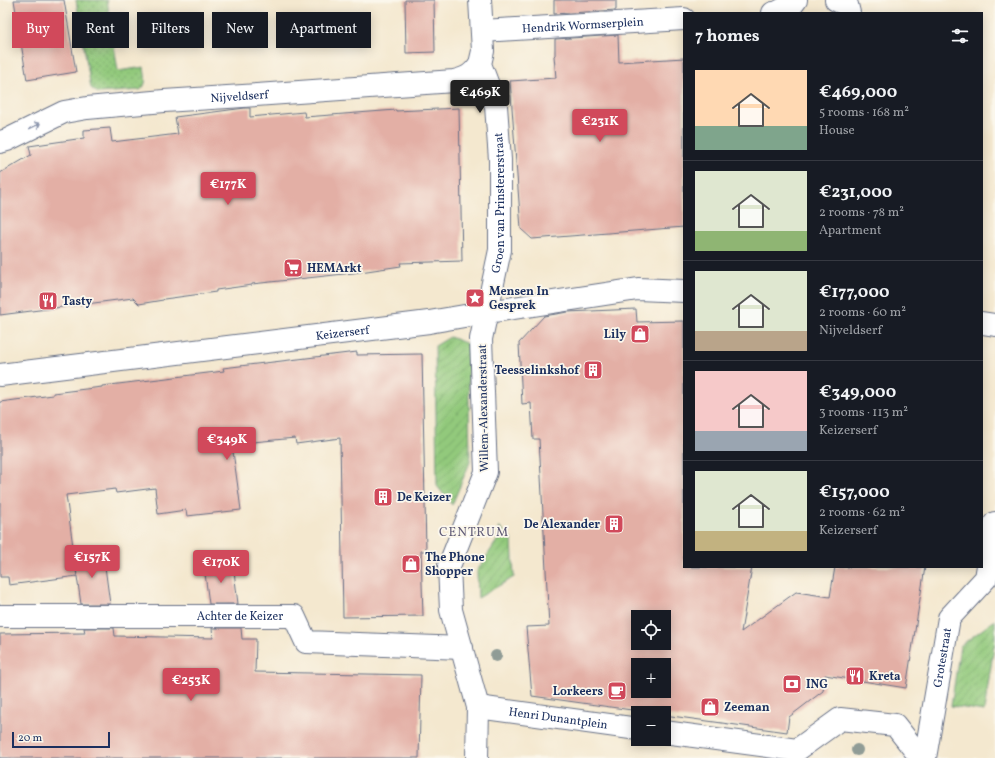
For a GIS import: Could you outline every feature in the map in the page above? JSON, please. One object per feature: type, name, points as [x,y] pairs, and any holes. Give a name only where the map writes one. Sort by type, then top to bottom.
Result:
[{"type":"street","name":"Groen van Prinstererstraat","points":[[480,0],[483,51],[480,64],[496,106],[500,160],[500,250],[488,312]]},
{"type":"street","points":[[778,12],[793,4],[796,0]]},
{"type":"street","points":[[836,0],[847,5],[849,12]]},
{"type":"street","name":"Hendrik Wormserplein","points":[[482,31],[683,19]]},
{"type":"street","name":"Nijveldserf","points":[[0,142],[64,112],[88,108],[164,101],[454,81],[465,79],[474,72],[480,64]]},
{"type":"street","name":"Keizerserf","points":[[0,375],[429,322],[638,290],[683,291]]},
{"type":"street","name":"Willem-Alexanderstraat","points":[[477,758],[478,707],[451,610],[449,566],[486,472],[481,339],[488,312]]},
{"type":"street","points":[[983,323],[995,325]]},
{"type":"street","name":"Grotestraat","points":[[926,758],[949,618],[991,578],[995,523]]},
{"type":"street","name":"Achter de Keizer","points":[[0,616],[294,616],[306,642],[462,648]]},
{"type":"street","name":"Henri Dunantplein","points":[[478,707],[631,728]]},
{"type":"street","points":[[671,733],[797,750],[840,719],[895,725],[921,758]]},
{"type":"green space","points":[[76,0],[107,0],[109,12],[78,12]]},
{"type":"green space","points":[[84,48],[114,48],[118,71],[144,67],[145,83],[143,88],[140,90],[98,93],[91,88]]},
{"type":"green space","points":[[450,337],[468,344],[470,462],[452,505],[437,486],[435,346]]},
{"type":"green space","points":[[499,526],[512,540],[514,577],[478,598],[477,571],[500,536]]},
{"type":"green space","points":[[995,620],[995,640],[984,711],[951,706],[960,646]]},
{"type":"building","points":[[14,0],[64,0],[76,72],[27,80],[22,48],[64,48],[64,12],[16,12]]},
{"type":"building","points":[[405,0],[434,0],[435,52],[406,53]]},
{"type":"building","points":[[554,0],[616,0],[616,10],[554,14]]},
{"type":"building","points":[[618,35],[619,62],[683,58],[683,227],[532,239],[521,229],[510,81],[556,78],[554,56],[555,39]]},
{"type":"building","points":[[250,108],[250,117],[304,112],[305,117],[396,110],[459,108],[462,261],[400,263],[401,266],[252,284],[216,290],[216,292],[139,304],[133,298],[0,315],[0,173],[31,155],[29,146],[84,138],[84,130],[110,128],[112,142],[178,134],[175,117]]},
{"type":"building","points":[[636,309],[637,322],[683,321],[683,568],[752,568],[741,632],[796,592],[830,597],[835,568],[925,568],[906,688],[825,675],[823,691],[789,717],[787,732],[671,716],[671,706],[631,706],[631,710],[532,696],[526,627],[549,626],[539,439],[533,439],[531,403],[522,404],[519,343],[544,316],[568,312]]},
{"type":"building","points":[[357,352],[357,355],[422,354],[426,551],[421,551],[423,616],[343,617],[340,438],[296,444],[295,438],[232,444],[241,510],[187,516],[186,510],[158,514],[155,488],[116,493],[115,489],[66,495],[77,576],[9,585],[8,577],[0,577],[0,402],[53,395],[53,393],[102,386],[224,371],[223,368]]},
{"type":"building","points":[[103,552],[110,604],[81,604],[74,556]]},
{"type":"building","points":[[233,563],[238,604],[209,604],[204,566]]},
{"type":"building","points":[[84,628],[114,628],[115,636],[213,638],[212,628],[241,628],[242,639],[256,639],[255,672],[421,675],[419,758],[0,758],[0,634],[85,633]]},
{"type":"place","name":"HEMArkt","points":[[293,268]]},
{"type":"place","name":"Mensen In Gesprek","points":[[475,298]]},
{"type":"place","name":"Tasty","points":[[48,301]]},
{"type":"place","name":"Lily","points":[[640,334]]},
{"type":"place","name":"Teesselinkshof","points":[[593,370]]},
{"type":"place","name":"De Keizer","points":[[383,497]]},
{"type":"place","name":"De Alexander","points":[[614,524]]},
{"type":"place","name":"The Phone Shopper","points":[[411,564]]},
{"type":"place","name":"Kreta","points":[[855,676]]},
{"type":"place","name":"ING","points":[[792,684]]},
{"type":"place","name":"Lorkeers","points":[[617,691]]},
{"type":"place","name":"Zeeman","points":[[710,707]]},
{"type":"district","name":"CENTRUM","points":[[474,531]]}]
